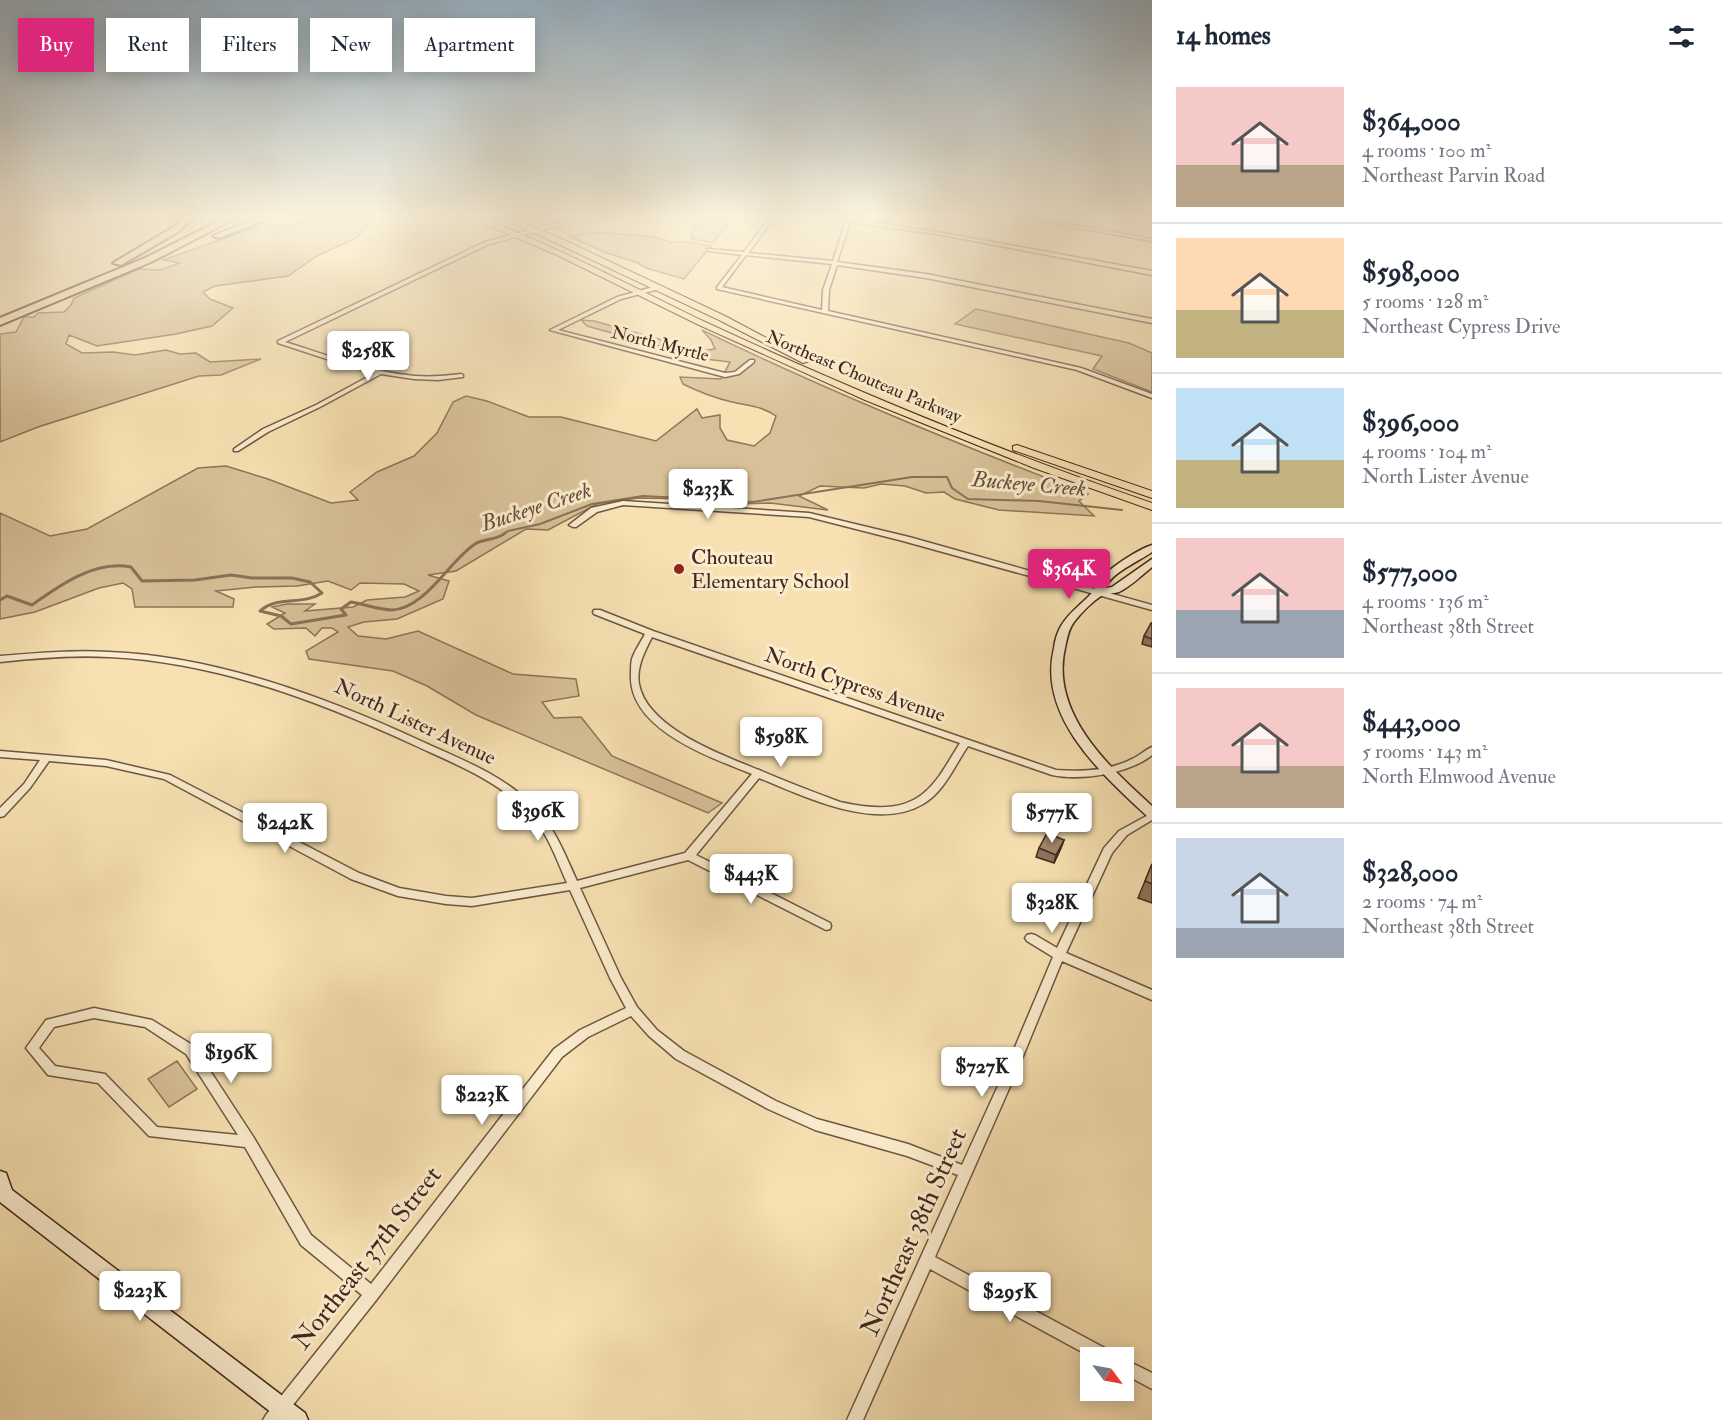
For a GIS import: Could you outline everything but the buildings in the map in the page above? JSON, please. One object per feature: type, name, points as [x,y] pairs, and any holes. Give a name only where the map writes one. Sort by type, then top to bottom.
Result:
[{"type":"highway","points":[[0,311],[68,283]]},
{"type":"highway","points":[[0,322],[93,283]]},
{"type":"main road","name":"Northeast Chouteau Parkway","points":[[621,283],[904,414],[1152,507]]},
{"type":"main road","name":"Northeast Chouteau Parkway","points":[[647,283],[805,361],[890,398],[1012,447],[1152,495]]},
{"type":"main road","points":[[1046,469],[1152,499]]},
{"type":"main road","points":[[1152,548],[1103,582],[1098,593],[1076,613],[1063,630],[1054,666],[1061,704],[1081,740],[1105,770],[1152,814]]},
{"type":"main road","points":[[1098,593],[1116,589],[1152,562]]},
{"type":"main road","points":[[1,1192],[275,1413],[298,1420]]},
{"type":"street","points":[[403,283],[280,342],[379,373],[425,380],[461,376]]},
{"type":"street","points":[[722,283],[719,288],[1079,369],[1152,396]]},
{"type":"street","points":[[825,312],[828,283]]},
{"type":"street","points":[[962,283],[1152,321]]},
{"type":"street","points":[[639,292],[657,288]]},
{"type":"street","name":"North Myrtle","points":[[639,292],[619,298],[553,330],[725,375],[737,373],[752,361]]},
{"type":"street","points":[[236,450],[252,437],[285,418],[317,406],[379,373]]},
{"type":"street","points":[[573,525],[594,510],[623,503],[809,515],[843,522],[1152,608]]},
{"type":"street","name":"North Cypress Avenue","points":[[597,612],[650,633],[1055,773],[1079,774],[1105,770]]},
{"type":"street","points":[[650,633],[638,652],[634,673],[637,693],[644,708],[655,721],[673,735],[697,748],[838,806],[885,811],[905,807],[927,797],[966,742]]},
{"type":"street","name":"North Lister Avenue","points":[[0,659],[71,652],[123,654],[235,676],[317,700],[445,756],[491,780],[519,798],[549,832],[612,971],[633,1010],[653,1033],[680,1055],[772,1105],[815,1124],[908,1150],[966,1172]]},
{"type":"street","points":[[1105,770],[1137,762],[1152,750]]},
{"type":"street","points":[[0,754],[117,764],[167,777],[355,876],[398,892],[446,900],[482,902],[573,886],[689,856],[758,773]]},
{"type":"street","points":[[0,814],[27,786],[46,759]]},
{"type":"street","name":"Northeast 38th Street","points":[[855,1420],[966,1172],[1059,955],[1112,845],[1123,833],[1152,814]]},
{"type":"street","points":[[689,856],[826,926]]},
{"type":"street","points":[[1031,938],[1059,955],[1152,995]]},
{"type":"street","name":"Northeast 37th Street","points":[[275,1413],[372,1294],[558,1053],[572,1040],[591,1028],[633,1010]]},
{"type":"street","points":[[249,1142],[154,1132],[102,1078],[52,1071],[32,1048],[51,1023],[94,1013],[148,1023],[190,1050],[249,1142],[306,1240],[372,1294]]},
{"type":"street","points":[[927,1260],[1088,1347]]},
{"type":"street","points":[[1134,1371],[1152,1381]]},
{"type":"shaded area","points":[[107,283],[235,283],[215,286],[203,292],[210,299],[233,308],[212,326],[97,346],[69,335],[66,344],[82,353],[113,352],[135,355],[166,350],[180,354],[196,353],[210,362],[261,359],[221,375],[199,376],[38,427],[0,442],[0,334],[16,332],[24,317],[34,317],[38,313],[64,312],[74,298]]},
{"type":"shaded area","points":[[976,309],[1129,343],[1152,353],[1152,392],[1093,369],[1102,356],[955,324]]},
{"type":"shaded area","points":[[581,320],[594,321],[702,351],[715,349],[702,330],[893,416],[1088,494],[1079,501],[1094,516],[999,510],[955,499],[944,492],[926,493],[905,486],[881,484],[864,488],[820,486],[799,496],[828,510],[770,503],[739,504],[690,499],[638,498],[597,504],[548,530],[526,529],[456,571],[428,575],[449,581],[443,599],[397,619],[364,622],[348,627],[358,636],[386,639],[418,631],[513,674],[576,679],[579,696],[542,702],[554,718],[581,717],[612,756],[722,803],[708,813],[476,715],[427,686],[393,671],[309,659],[306,651],[338,632],[332,628],[322,628],[315,636],[306,628],[274,629],[267,624],[285,613],[272,607],[287,604],[315,604],[305,611],[353,607],[367,600],[405,597],[419,591],[404,584],[360,583],[351,590],[328,581],[297,586],[257,587],[216,591],[234,599],[233,607],[135,607],[132,589],[123,583],[99,588],[35,612],[0,619],[0,513],[50,536],[87,529],[198,468],[226,466],[331,503],[358,500],[350,492],[377,472],[414,456],[437,433],[453,402],[466,396],[487,401],[529,417],[561,417],[656,441],[697,409],[702,418],[720,415],[720,428],[727,440],[754,446],[770,433],[776,416],[760,408],[701,392],[683,384],[680,377],[721,379],[730,362],[705,359],[587,326]]},
{"type":"shaded area","points":[[177,1061],[197,1089],[169,1107],[148,1079]]},
{"type":"waterway","name":"Buckeye Creek","points":[[503,535],[508,531],[540,524],[592,504],[643,496],[753,502],[912,477],[947,477],[952,488],[968,499],[1039,501],[1122,510]]},
{"type":"waterway","name":"Buckeye Creek","points":[[0,600],[7,596],[32,605],[78,576],[104,567],[118,566],[131,567],[142,581],[195,580],[231,575],[252,578],[292,578],[310,582],[322,593],[306,599],[274,603],[260,611],[281,616],[291,624],[346,615],[341,609],[351,602],[387,610],[404,608],[426,593],[475,544],[505,533]]},
{"type":"place","name":"Chouteau Elementary School","points":[[679,569]]}]
